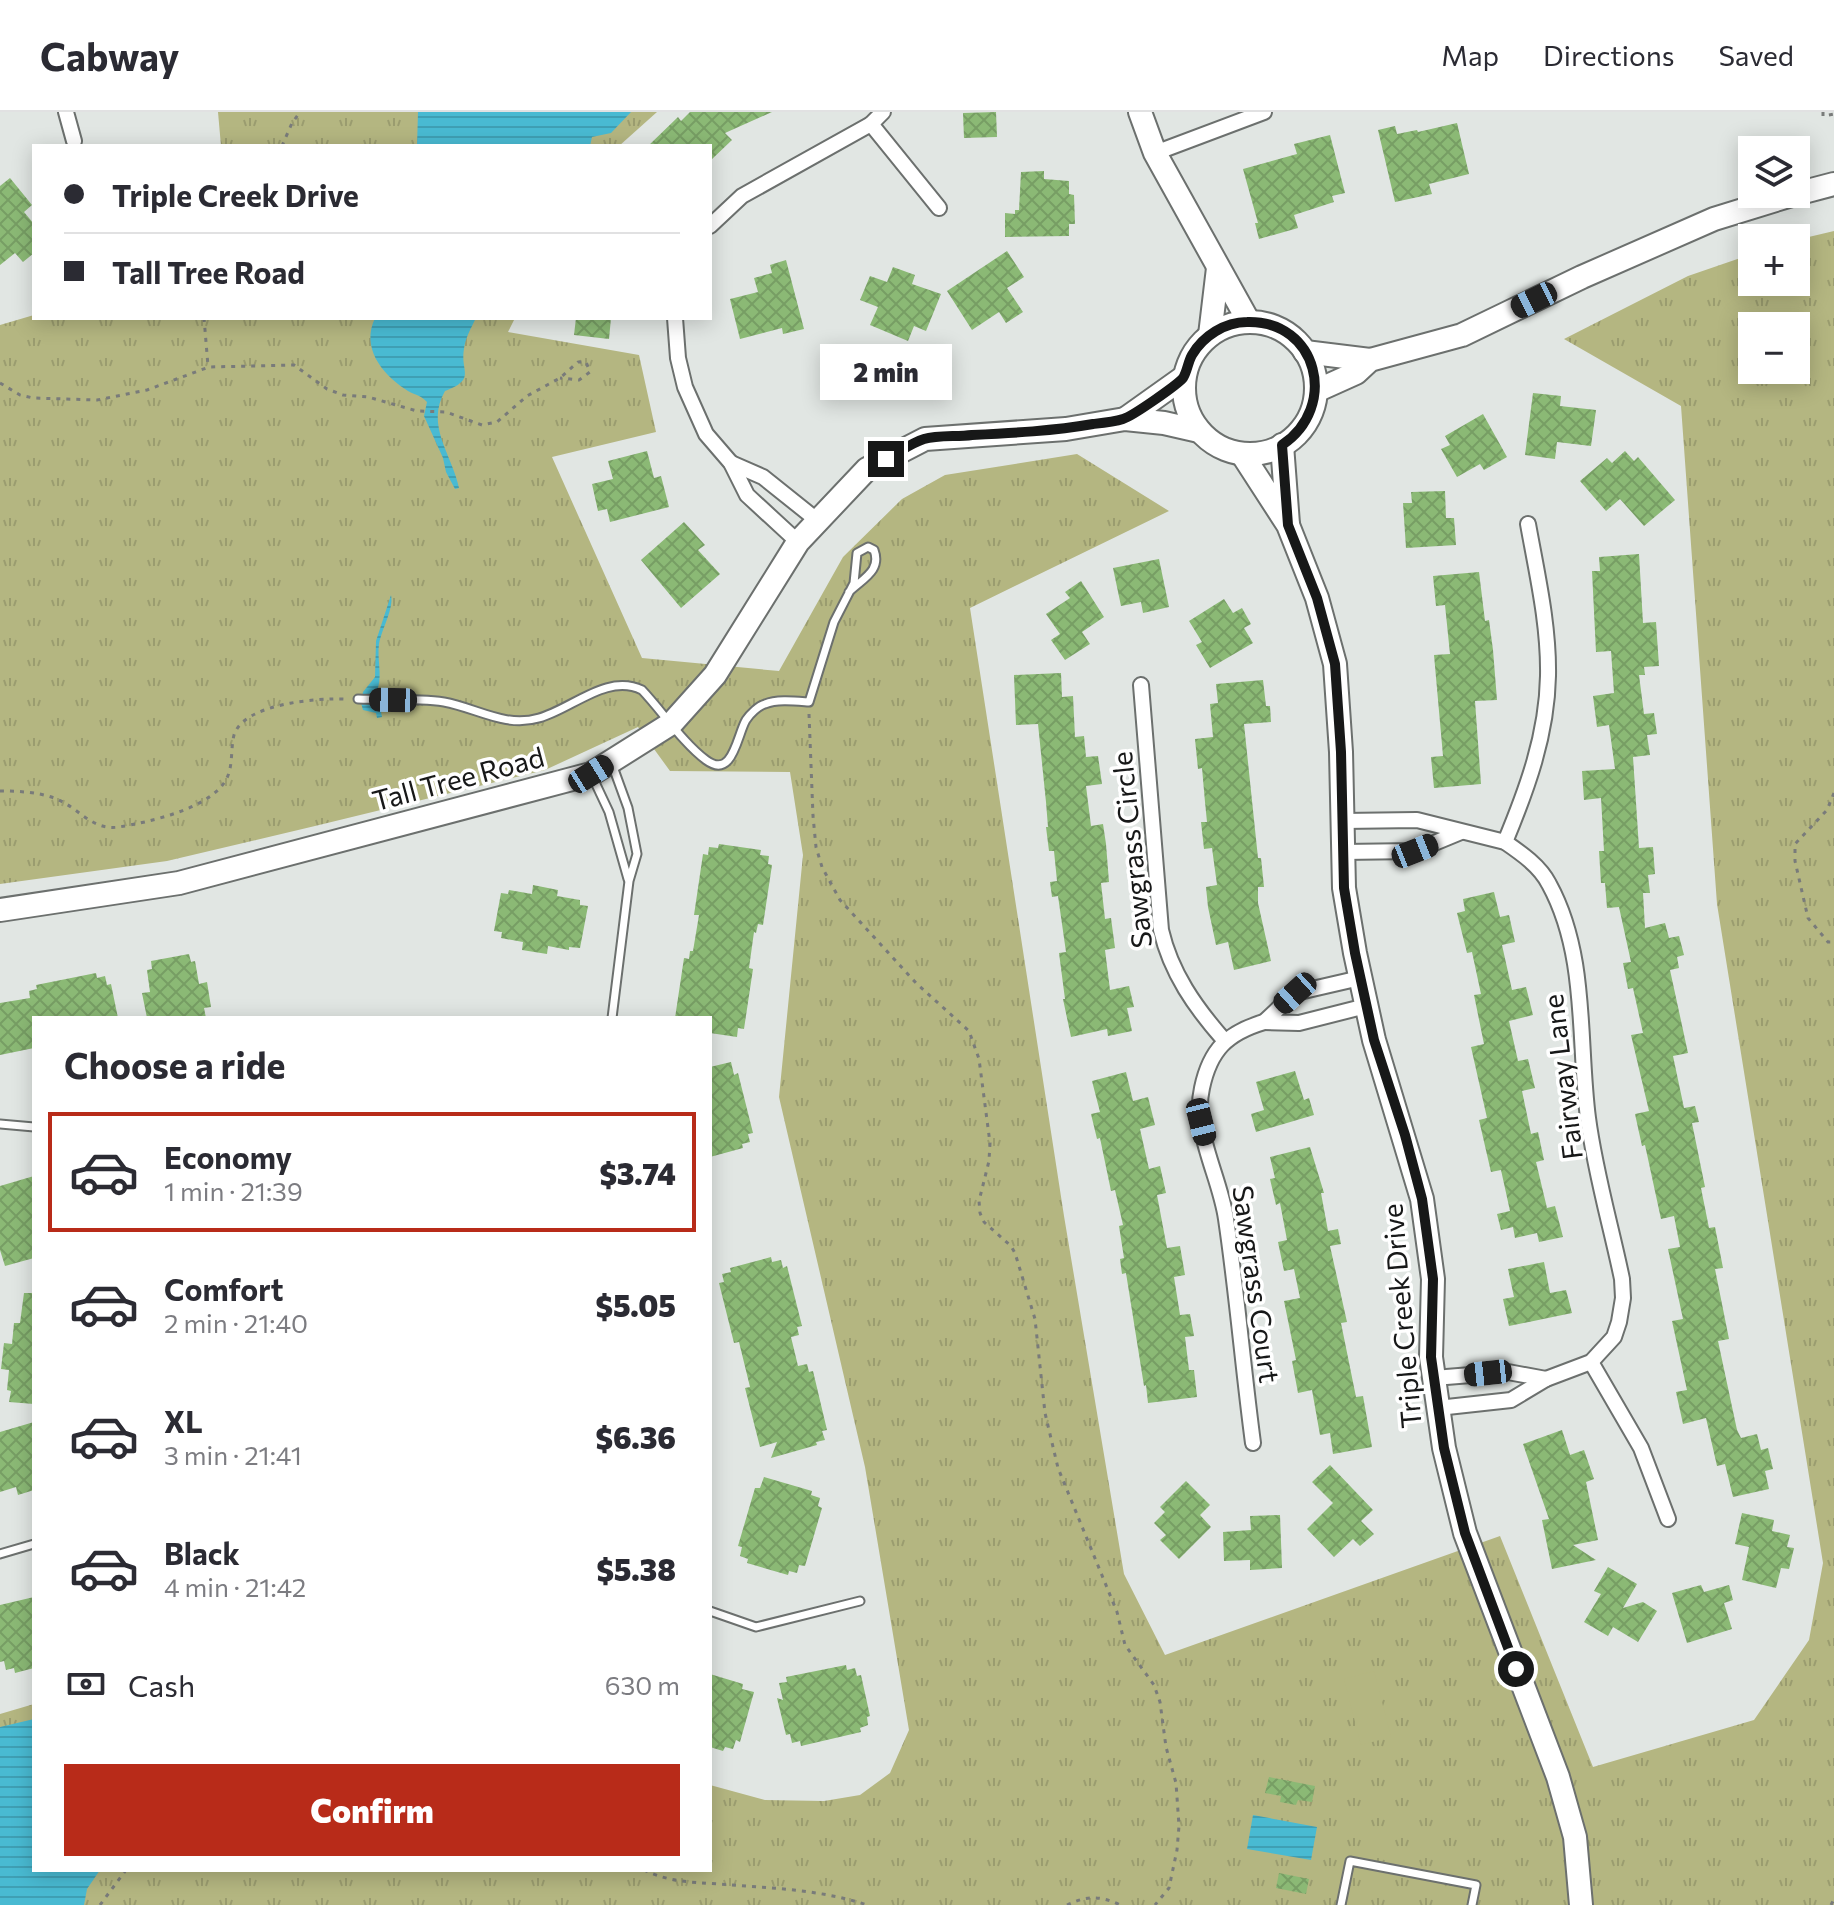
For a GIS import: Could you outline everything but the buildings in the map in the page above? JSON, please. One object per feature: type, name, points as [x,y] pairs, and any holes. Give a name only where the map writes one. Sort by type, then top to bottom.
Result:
[{"type":"street","points":[[66,112],[74,141]]},
{"type":"street","points":[[712,224],[742,196],[871,124],[883,112]]},
{"type":"street","points":[[1140,112],[1155,153],[1249,322]]},
{"type":"street","points":[[1155,153],[1264,112]]},
{"type":"street","points":[[871,124],[939,208]]},
{"type":"street","points":[[1810,190],[1834,184]]},
{"type":"street","points":[[1305,352],[1370,360],[1462,335],[1582,277],[1714,219],[1750,208]]},
{"type":"street","points":[[1210,335],[1218,268]]},
{"type":"street","points":[[675,320],[678,358],[685,387],[706,434],[731,463],[747,495],[798,542]]},
{"type":"street","points":[[1249,322],[1281,329],[1294,339],[1305,352],[1315,374],[1316,391],[1306,423],[1296,435],[1267,452],[1242,454],[1218,446],[1199,431],[1184,401],[1184,377],[1193,353],[1210,335],[1224,327],[1249,322]]},
{"type":"street","points":[[1316,391],[1356,373],[1370,360]]},
{"type":"street","name":"Tall Tree Road","points":[[1125,419],[1184,377]]},
{"type":"street","name":"Tall Tree Road","points":[[0,910],[179,883],[591,774],[672,723],[715,675],[798,542],[867,469],[925,439],[1066,429],[1125,419],[1199,431]]},
{"type":"street","name":"Triple Creek Drive","points":[[1282,445],[1288,525]]},
{"type":"street","name":"Triple Creek Drive","points":[[1242,454],[1288,525],[1317,598],[1335,664],[1344,888],[1374,1040],[1422,1199],[1433,1279],[1431,1357],[1444,1448],[1465,1533],[1558,1777],[1575,1837],[1581,1905]]},
{"type":"street","points":[[731,463],[763,477],[818,521]]},
{"type":"street","points":[[1505,842],[1525,793],[1541,736],[1548,677],[1544,617],[1528,524]]},
{"type":"street","name":"Sawgrass Circle","points":[[1141,685],[1161,930],[1166,952],[1175,973],[1224,1040]]},
{"type":"street","name":"Fairway Lane","points":[[1343,821],[1417,820],[1505,842],[1528,859],[1549,882],[1566,928],[1580,999],[1588,1115],[1614,1234],[1623,1298],[1614,1337],[1591,1362]]},
{"type":"street","points":[[1343,852],[1415,851],[1461,832]]},
{"type":"street","points":[[1264,1022],[1295,993],[1360,978]]},
{"type":"street","points":[[1224,1040],[1242,1029],[1264,1022],[1299,1023],[1366,1006]]},
{"type":"street","name":"Sawgrass Court","points":[[1224,1040],[1210,1064],[1199,1104],[1226,1215],[1253,1443]]},
{"type":"street","points":[[1438,1408],[1511,1400],[1546,1379],[1591,1362],[1641,1448],[1668,1519]]},
{"type":"street","points":[[1434,1378],[1508,1372],[1546,1379]]},
{"type":"lane","points":[[358,699],[444,702],[496,719],[518,721],[539,718],[592,692],[627,685],[642,690],[699,754],[713,764],[719,764],[732,756],[747,718],[757,708],[774,702],[809,702],[834,622],[849,592],[854,583],[857,553],[868,547],[874,550],[877,561],[874,569],[849,592]]},
{"type":"lane","points":[[611,762],[631,822],[637,854],[629,881],[612,1016]]},
{"type":"lane","points":[[591,774],[629,881]]},
{"type":"lane","points":[[612,826],[631,822]]},
{"type":"lane","points":[[0,1124],[32,1127]]},
{"type":"lane","points":[[0,1554],[32,1545]]},
{"type":"lane","points":[[712,1612],[756,1627],[860,1601]]},
{"type":"lane","points":[[1341,1905],[1350,1861],[1476,1885],[1472,1905]]},
{"type":"path","points":[[283,144],[300,112]]},
{"type":"path","points":[[1823,112],[1823,116],[1834,114]]},
{"type":"path","points":[[204,320],[209,367]]},
{"type":"path","points":[[0,383],[20,395],[33,398],[97,400],[147,390],[209,367],[294,365],[327,389],[343,395],[368,397],[417,411],[446,412],[482,425],[497,422],[527,396],[560,378],[578,362],[586,362],[590,367],[590,372],[579,380],[560,378]]},
{"type":"path","points":[[0,791],[57,799],[85,819],[105,828],[149,821],[184,809],[217,791],[230,771],[238,727],[253,716],[303,700],[358,699]]},
{"type":"path","points":[[809,702],[816,847],[828,881],[840,900],[916,983],[969,1031],[977,1047],[990,1143],[979,1201],[980,1213],[984,1222],[1015,1253],[1035,1319],[1045,1413],[1058,1468],[1117,1612],[1125,1645],[1154,1685],[1160,1702],[1166,1747],[1176,1783],[1179,1826],[1169,1888],[1155,1905]]},
{"type":"path","points":[[1834,793],[1827,810],[1795,844],[1795,861],[1808,918],[1828,942],[1834,942]]},
{"type":"path","points":[[100,1905],[125,1872]]},
{"type":"path","points":[[649,1872],[676,1882],[832,1895],[867,1905]]},
{"type":"path","points":[[1067,1905],[1091,1897],[1120,1905]]},
{"type":"path","points":[[1831,1905],[1834,1899]]},
{"type":"green space","points":[[218,112],[657,112],[621,144],[221,144]]},
{"type":"green space","points":[[1834,231],[1834,1905],[0,1905],[0,1714],[32,1705],[32,1872],[712,1872],[712,1786],[765,1800],[824,1801],[860,1795],[890,1773],[909,1730],[865,1467],[779,1097],[803,855],[790,772],[670,771],[638,727],[545,770],[167,861],[0,884],[0,325],[32,316],[32,320],[514,320],[508,332],[639,355],[656,432],[552,457],[642,658],[779,671],[843,557],[902,499],[945,475],[1077,454],[1169,511],[970,608],[1064,1216],[1124,1574],[1165,1655],[1500,1536],[1593,1767],[1754,1720],[1809,1640],[1823,1563],[1717,904],[1681,406],[1564,339],[1688,276],[1738,259],[1738,296],[1810,296],[1810,237]]},
{"type":"green space","points":[[1374,1671],[1391,1737],[1361,1745],[1344,1679]]},
{"type":"water","points":[[418,112],[631,112],[611,133],[592,137],[590,144],[417,144]]},
{"type":"water","points":[[374,320],[475,320],[465,345],[464,379],[445,391],[438,416],[442,440],[459,488],[455,489],[446,472],[424,416],[427,402],[396,383],[381,367],[372,349],[371,329]]},
{"type":"water","points":[[391,595],[379,650],[378,688],[388,694],[388,708],[381,712],[382,717],[377,718],[376,713],[363,710],[361,703],[363,692],[375,677],[376,641]]},
{"type":"water","points":[[32,1719],[32,1872],[99,1872],[87,1889],[84,1905],[0,1905],[0,1727]]},
{"type":"water","points":[[1253,1815],[1317,1827],[1311,1860],[1247,1849]]},
{"type":"route","points":[[886,459],[925,439],[1066,429],[1125,419],[1184,377],[1193,353],[1203,340],[1217,330],[1240,322],[1257,322],[1281,329],[1300,345],[1309,359],[1315,374],[1315,399],[1301,429],[1282,445],[1285,495],[1288,525],[1317,598],[1335,664],[1341,752],[1344,888],[1374,1040],[1422,1199],[1433,1279],[1431,1357],[1444,1448],[1465,1533],[1516,1669]]}]
